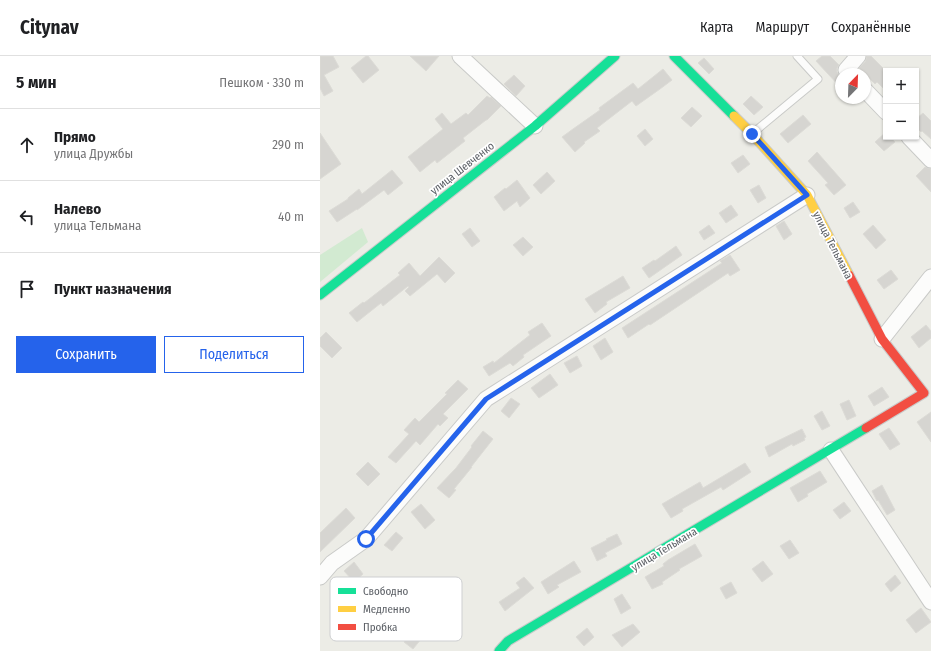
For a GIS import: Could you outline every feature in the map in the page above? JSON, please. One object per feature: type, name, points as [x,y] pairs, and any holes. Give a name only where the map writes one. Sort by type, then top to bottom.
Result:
[{"type":"street","points":[[460,56],[535,126]]},
{"type":"street","name":"улица Шевченко","points":[[320,295],[535,126],[615,56]]},
{"type":"street","name":"улица Тельмана","points":[[499,651],[508,641],[928,391],[882,339],[807,195],[752,134],[674,56]]},
{"type":"street","points":[[848,68],[858,56]]},
{"type":"street","points":[[871,96],[883,109]]},
{"type":"street","points":[[912,140],[931,160]]},
{"type":"street","points":[[320,576],[332,563],[366,539],[486,399],[807,195]]},
{"type":"street","points":[[882,339],[931,277]]},
{"type":"street","points":[[831,450],[931,602]]},
{"type":"lane","points":[[752,134],[818,79],[797,56]]},
{"type":"green space","points":[[362,228],[368,242],[320,282],[320,255]]},
{"type":"building","points":[[320,56],[333,56],[339,67],[324,75],[333,91],[324,96],[320,88]]},
{"type":"building","points":[[368,56],[379,70],[363,83],[351,68]]},
{"type":"building","points":[[410,56],[439,56],[426,71]]},
{"type":"building","points":[[822,56],[830,56],[839,65],[835,68],[835,82],[816,61]]},
{"type":"building","points":[[867,56],[871,56],[883,68],[883,88],[877,82],[875,84],[871,80],[871,68],[859,68],[865,62]]},
{"type":"building","points":[[704,58],[714,69],[709,74],[698,63]]},
{"type":"building","points":[[663,69],[672,80],[636,106],[632,101],[597,128],[600,131],[584,142],[585,143],[575,152],[562,137],[600,110],[599,108],[633,83],[638,89]]},
{"type":"building","points":[[514,75],[525,86],[516,96],[504,84]]},
{"type":"building","points":[[487,96],[490,98],[491,97],[501,106],[487,120],[463,138],[465,141],[437,163],[435,160],[420,172],[408,157],[443,129],[435,119],[442,113],[451,124],[466,113],[468,115]]},
{"type":"building","points":[[751,96],[763,107],[754,115],[743,104]]},
{"type":"building","points":[[692,107],[702,116],[691,127],[681,118]]},
{"type":"building","points":[[923,113],[931,121],[931,139],[919,130],[919,116]]},
{"type":"building","points":[[803,115],[811,124],[788,143],[780,134]]},
{"type":"building","points":[[645,129],[653,139],[645,146],[637,136]]},
{"type":"building","points":[[320,133],[341,164],[320,179]]},
{"type":"building","points":[[883,135],[883,140],[893,140],[895,142],[884,151],[875,142]]},
{"type":"building","points":[[817,152],[846,185],[834,195],[825,185],[828,183],[808,161]]},
{"type":"building","points":[[743,155],[750,164],[738,173],[731,163]]},
{"type":"building","points":[[925,167],[931,169],[931,192],[916,176]]},
{"type":"building","points":[[392,170],[403,183],[388,195],[384,190],[357,210],[337,222],[329,211],[348,199],[359,189],[362,194]]},
{"type":"building","points":[[547,172],[555,181],[541,194],[533,185]]},
{"type":"building","points":[[517,180],[530,198],[520,207],[517,201],[504,211],[494,197]]},
{"type":"building","points":[[759,185],[766,198],[758,203],[750,190]]},
{"type":"building","points":[[853,202],[860,212],[850,218],[844,208]]},
{"type":"building","points":[[731,205],[738,215],[726,223],[719,213]]},
{"type":"building","points":[[784,221],[792,234],[784,240],[776,226]]},
{"type":"building","points":[[709,225],[715,233],[704,240],[699,232]]},
{"type":"building","points":[[873,225],[886,240],[876,249],[863,234]]},
{"type":"building","points":[[470,228],[480,241],[472,247],[462,234]]},
{"type":"building","points":[[523,237],[533,247],[523,256],[513,245]]},
{"type":"building","points":[[676,246],[682,255],[649,278],[642,268]]},
{"type":"building","points":[[730,255],[740,270],[730,276],[728,273],[628,338],[622,328],[722,263],[720,261]]},
{"type":"building","points":[[439,257],[455,273],[445,283],[437,274],[410,296],[405,291],[409,287],[408,286],[383,306],[381,303],[357,322],[349,313],[400,275],[398,273],[409,263],[420,276]]},
{"type":"building","points":[[891,270],[898,279],[884,289],[877,280]]},
{"type":"building","points":[[623,276],[630,288],[606,302],[607,304],[595,313],[585,299]]},
{"type":"building","points":[[542,323],[551,336],[523,355],[524,357],[513,366],[510,363],[489,376],[483,367],[493,361],[494,363],[530,335],[528,332]]},
{"type":"building","points":[[926,325],[931,331],[931,338],[919,348],[911,337]]},
{"type":"building","points":[[326,332],[342,348],[332,358],[320,346],[320,338]]},
{"type":"building","points":[[605,338],[613,352],[601,360],[593,346]]},
{"type":"building","points":[[577,356],[582,366],[570,373],[564,363]]},
{"type":"building","points":[[550,374],[558,385],[539,398],[531,388]]},
{"type":"building","points":[[458,380],[468,389],[443,414],[448,418],[440,426],[438,424],[420,445],[416,441],[396,463],[388,457],[409,434],[404,430],[415,418],[419,422],[447,394],[445,393]]},
{"type":"building","points":[[882,387],[889,397],[874,406],[868,396]]},
{"type":"building","points":[[511,398],[520,404],[509,418],[501,411]]},
{"type":"building","points":[[849,400],[856,416],[847,420],[840,404]]},
{"type":"building","points":[[822,411],[830,426],[822,430],[814,416]]},
{"type":"building","points":[[931,412],[931,442],[917,422]]},
{"type":"building","points":[[889,428],[900,444],[890,450],[879,434]]},
{"type":"building","points":[[802,429],[806,437],[804,438],[805,440],[793,446],[792,444],[769,457],[765,447]]},
{"type":"building","points":[[483,431],[493,439],[454,489],[456,490],[449,498],[437,488],[456,468]]},
{"type":"building","points":[[368,462],[380,474],[368,486],[356,474]]},
{"type":"building","points":[[745,463],[751,472],[723,490],[721,487],[682,509],[683,511],[671,518],[662,504],[700,482],[703,488]]},
{"type":"building","points":[[820,471],[827,482],[807,494],[808,496],[798,502],[790,488]]},
{"type":"building","points":[[882,485],[895,510],[887,515],[872,491]]},
{"type":"building","points":[[844,502],[851,511],[840,519],[833,510]]},
{"type":"building","points":[[421,504],[435,520],[425,529],[411,512]]},
{"type":"building","points":[[346,508],[355,518],[320,552],[320,533]]},
{"type":"building","points":[[396,532],[403,538],[392,551],[384,545]]},
{"type":"building","points":[[617,534],[622,544],[605,553],[607,556],[597,561],[591,548]]},
{"type":"building","points":[[790,540],[799,553],[789,559],[780,546]]},
{"type":"building","points":[[695,544],[702,556],[679,569],[680,570],[662,582],[663,584],[652,589],[645,577],[664,566],[663,564],[668,560]]},
{"type":"building","points":[[574,561],[581,572],[557,585],[559,587],[548,594],[541,582]]},
{"type":"building","points":[[763,561],[773,574],[762,582],[752,569]]},
{"type":"building","points":[[354,562],[363,574],[360,577],[349,577],[344,571]]},
{"type":"building","points":[[895,575],[901,583],[891,592],[885,584]]},
{"type":"building","points":[[524,577],[534,588],[505,611],[499,602],[520,588],[516,583]]},
{"type":"building","points":[[731,582],[737,593],[726,599],[720,588]]},
{"type":"building","points":[[622,594],[631,608],[621,614],[614,599]]},
{"type":"building","points":[[921,608],[931,622],[916,633],[906,620]]},
{"type":"building","points":[[633,624],[640,632],[622,647],[612,635]]},
{"type":"building","points":[[587,628],[594,637],[584,646],[576,637]]},
{"type":"building","points":[[405,641],[420,641],[413,649],[404,642]]},
{"type":"traffic: fast","points":[[320,295],[535,126],[615,56]]},
{"type":"traffic: fast","points":[[674,56],[734,116]]},
{"type":"traffic: fast","points":[[499,651],[508,641],[866,428]]},
{"type":"traffic: slow","points":[[734,116],[807,195],[849,275]]},
{"type":"traffic: jam","points":[[849,275],[882,339],[924,393],[866,428]]},
{"type":"route","points":[[366,539],[486,399],[807,195],[752,134]]}]
